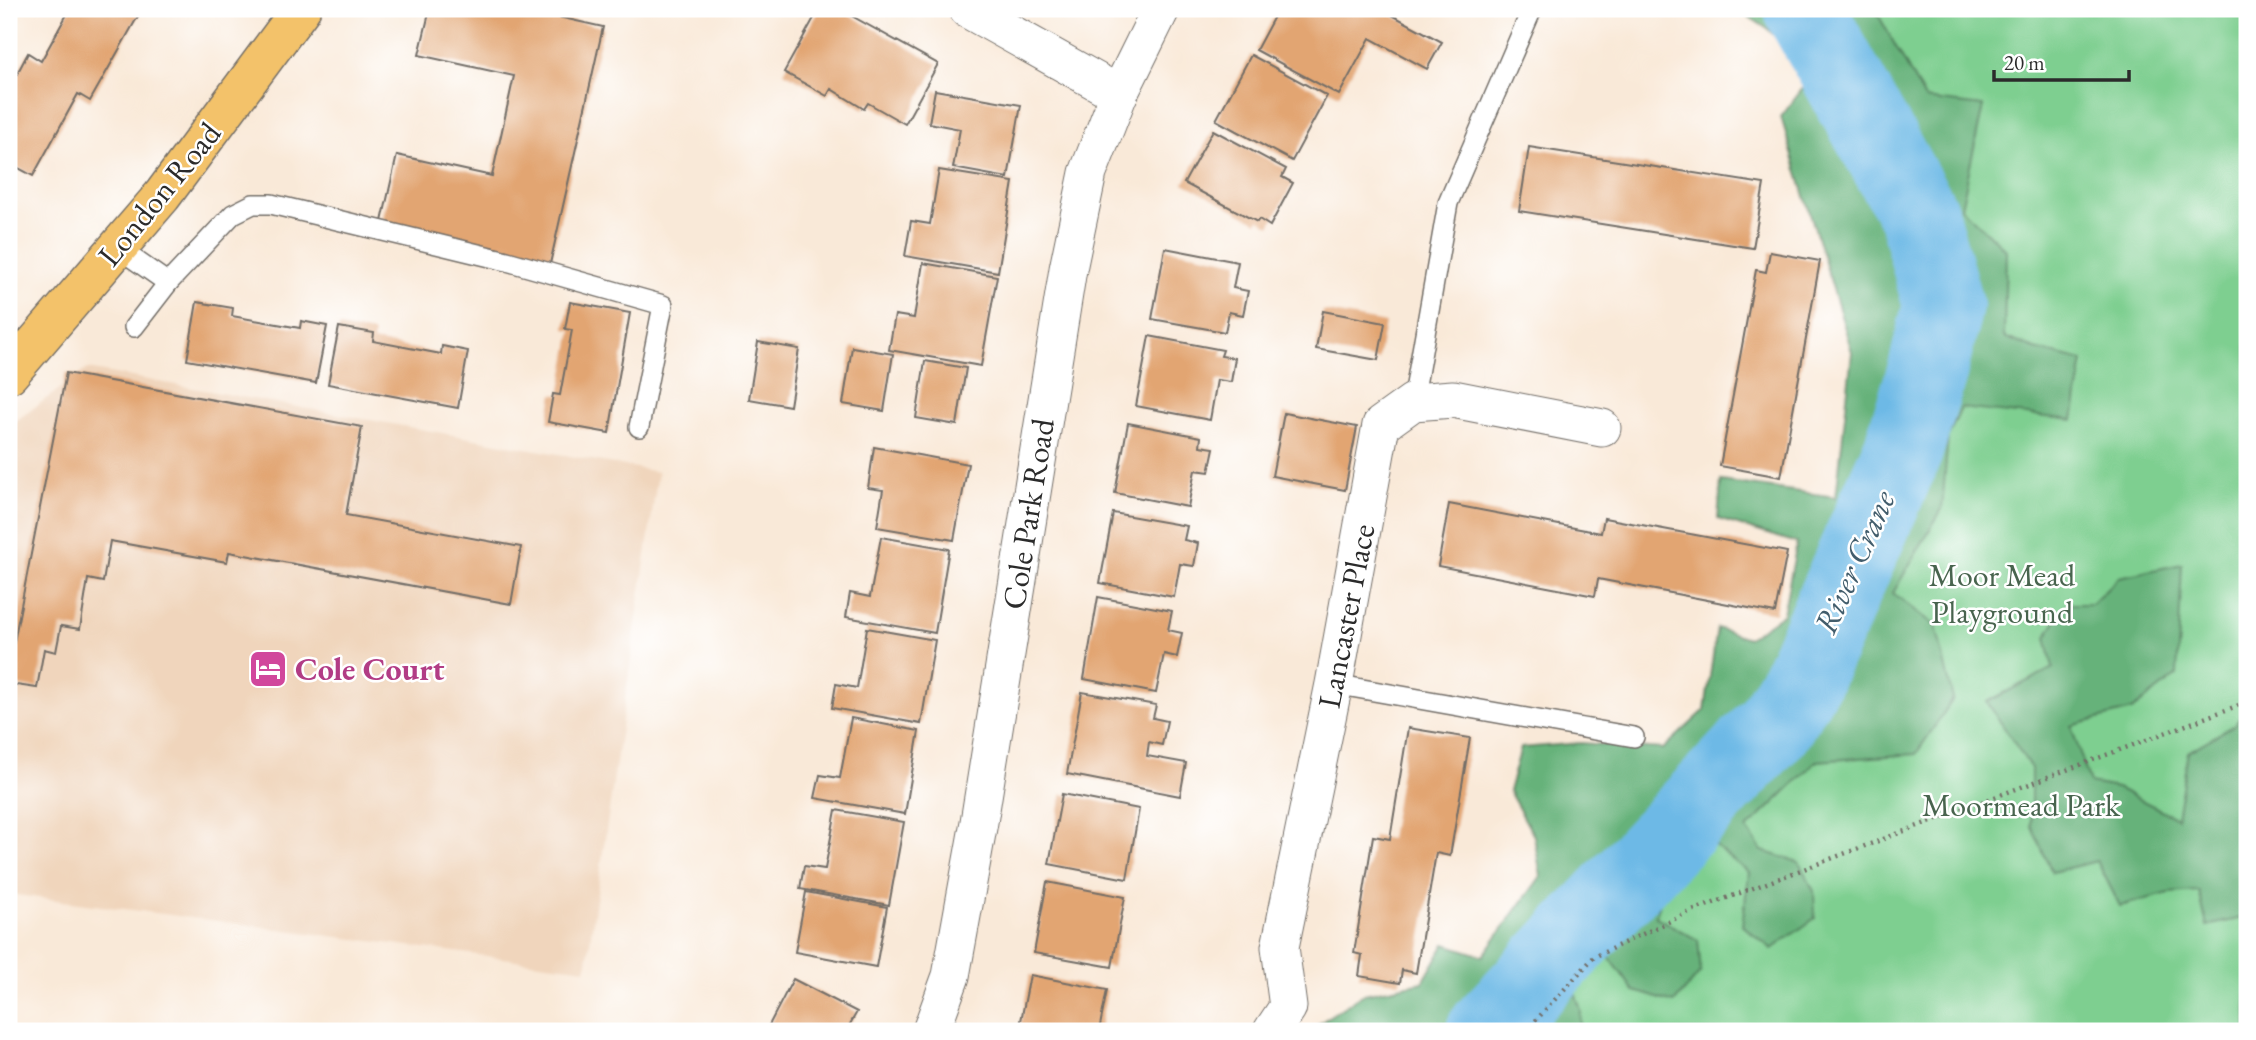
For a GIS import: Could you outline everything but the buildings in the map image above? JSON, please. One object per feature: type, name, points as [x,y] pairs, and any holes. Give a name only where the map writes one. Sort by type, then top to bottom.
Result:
[{"type":"main road","name":"London Road","points":[[9,374],[162,196],[301,9]]},
{"type":"street","points":[[967,9],[1119,94]]},
{"type":"street","name":"Cole Park Road","points":[[931,1031],[951,976],[961,925],[1068,269],[1088,173],[1119,94],[1161,9]]},
{"type":"street","name":"Lancaster Place","points":[[1272,1031],[1288,1007],[1280,947],[1334,684],[1381,425],[1413,402],[1453,398],[1602,428]]},
{"type":"lane","points":[[1413,402],[1448,203],[1532,9]]},
{"type":"lane","points":[[134,327],[168,283],[233,214],[253,204],[271,204],[507,261],[663,305],[639,426]]},
{"type":"lane","points":[[118,248],[168,283]]},
{"type":"lane","points":[[1334,684],[1634,737]]},
{"type":"path","points":[[1526,1031],[1594,957],[1687,913],[2247,702]]},
{"type":"shaded area","points":[[87,369],[658,472],[586,969],[9,894],[9,426]]},
{"type":"green space","points":[[1737,9],[1875,9],[1925,99],[1983,106],[1961,208],[2006,250],[2004,337],[2035,349],[2083,361],[2073,420],[1961,408],[1948,437],[1942,509],[1893,593],[1936,626],[1953,699],[1916,754],[1817,761],[1747,829],[1762,851],[1799,862],[1814,891],[1815,918],[1772,949],[1742,925],[1749,873],[1713,844],[1663,891],[1656,917],[1698,940],[1701,972],[1674,1003],[1634,991],[1607,954],[1575,993],[1581,1010],[1580,1031],[1311,1031],[1364,994],[1423,982],[1445,944],[1483,956],[1541,876],[1534,836],[1509,791],[1521,748],[1581,743],[1663,749],[1705,710],[1717,628],[1748,638],[1783,614],[1797,543],[1718,519],[1721,481],[1836,497],[1852,352],[1781,117],[1812,76],[1769,30]]},
{"type":"green space","name":"Moormead Park","points":[[1847,9],[2247,9],[2247,1031],[1530,1031],[1723,834],[1919,510]]},
{"type":"green space","points":[[2182,564],[2177,675],[2132,710],[2071,726],[2090,783],[2117,788],[2177,818],[2188,752],[2234,725],[2247,706],[2247,917],[2207,926],[2199,891],[2169,893],[2120,906],[2097,861],[2052,872],[2031,825],[2031,768],[1987,702],[2053,668],[2046,637],[2066,604],[2092,604],[2119,577]]},
{"type":"water","points":[[1533,948],[1558,975],[1509,1031],[1451,1031]]},
{"type":"waterway","name":"River Crane","points":[[1486,1031],[1774,725],[1804,675],[1903,450],[1928,369],[1943,305],[1918,213],[1804,9]]},
{"type":"place","name":"Cole Court","points":[[268,669]]},
{"type":"park label","name":"Moor Mead Playground","points":[[2002,594]]}]
